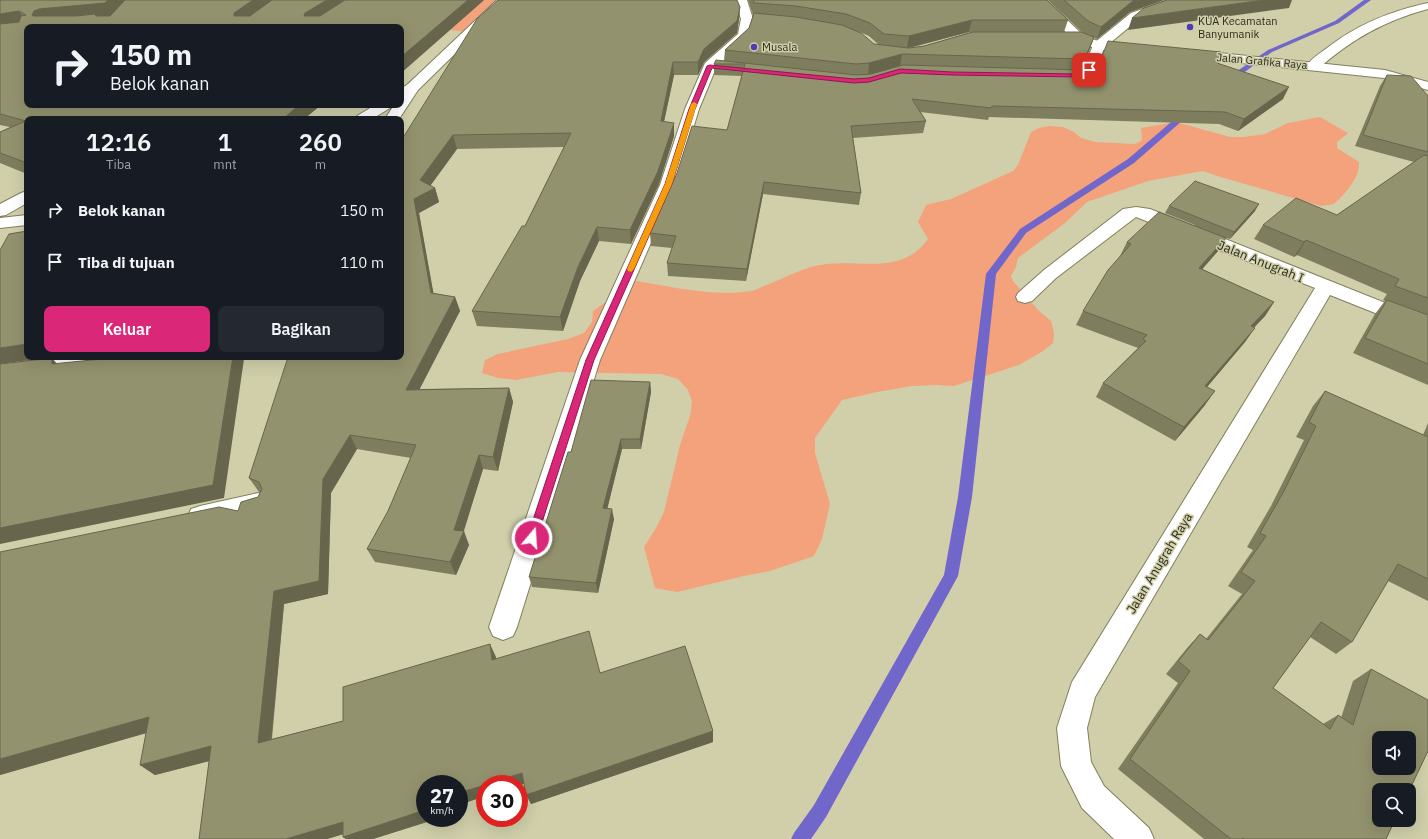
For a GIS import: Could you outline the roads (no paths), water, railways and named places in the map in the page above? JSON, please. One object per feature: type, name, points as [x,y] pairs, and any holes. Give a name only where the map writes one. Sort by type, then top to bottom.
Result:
[{"type":"street","points":[[407,91],[504,0]]},
{"type":"street","points":[[503,627],[590,360],[668,184],[692,109],[718,67],[754,20],[745,11],[740,0]]},
{"type":"street","points":[[1039,0],[1079,38],[1098,46],[1145,50]]},
{"type":"street","points":[[1049,75],[1078,76],[1085,74],[1089,70],[1098,46],[1135,16],[1174,2],[1189,0]]},
{"type":"street","points":[[1313,66],[1330,49],[1361,30],[1388,17],[1428,6]]},
{"type":"street","points":[[1062,38],[1079,38]]},
{"type":"street","name":"Jalan Grafika Raya","points":[[1177,53],[1385,74],[1428,86]]},
{"type":"street","points":[[367,116],[380,108]]},
{"type":"street","points":[[0,211],[24,198]]},
{"type":"street","name":"Jalan Anugrah I","points":[[1025,297],[1050,274],[1129,213],[1136,212],[1144,213],[1325,287],[1428,327]]},
{"type":"street","points":[[0,223],[24,220]]},
{"type":"street","name":"Jalan Anugrah Raya","points":[[1138,839],[1093,797],[1076,766],[1072,728],[1082,692],[1325,287]]},
{"type":"street","points":[[0,372],[91,360]]},
{"type":"street","points":[[177,521],[258,503]]},
{"type":"waterway","points":[[1228,80],[1270,51],[1337,22],[1368,0]]},
{"type":"waterway","points":[[800,839],[820,811],[951,576],[965,497],[991,274],[1023,231],[1131,161],[1187,113]]},
{"type":"place","name":"KUA Kecamatan Banyumanik","points":[[1190,27]]},
{"type":"place","name":"Musala","points":[[754,47]]}]
